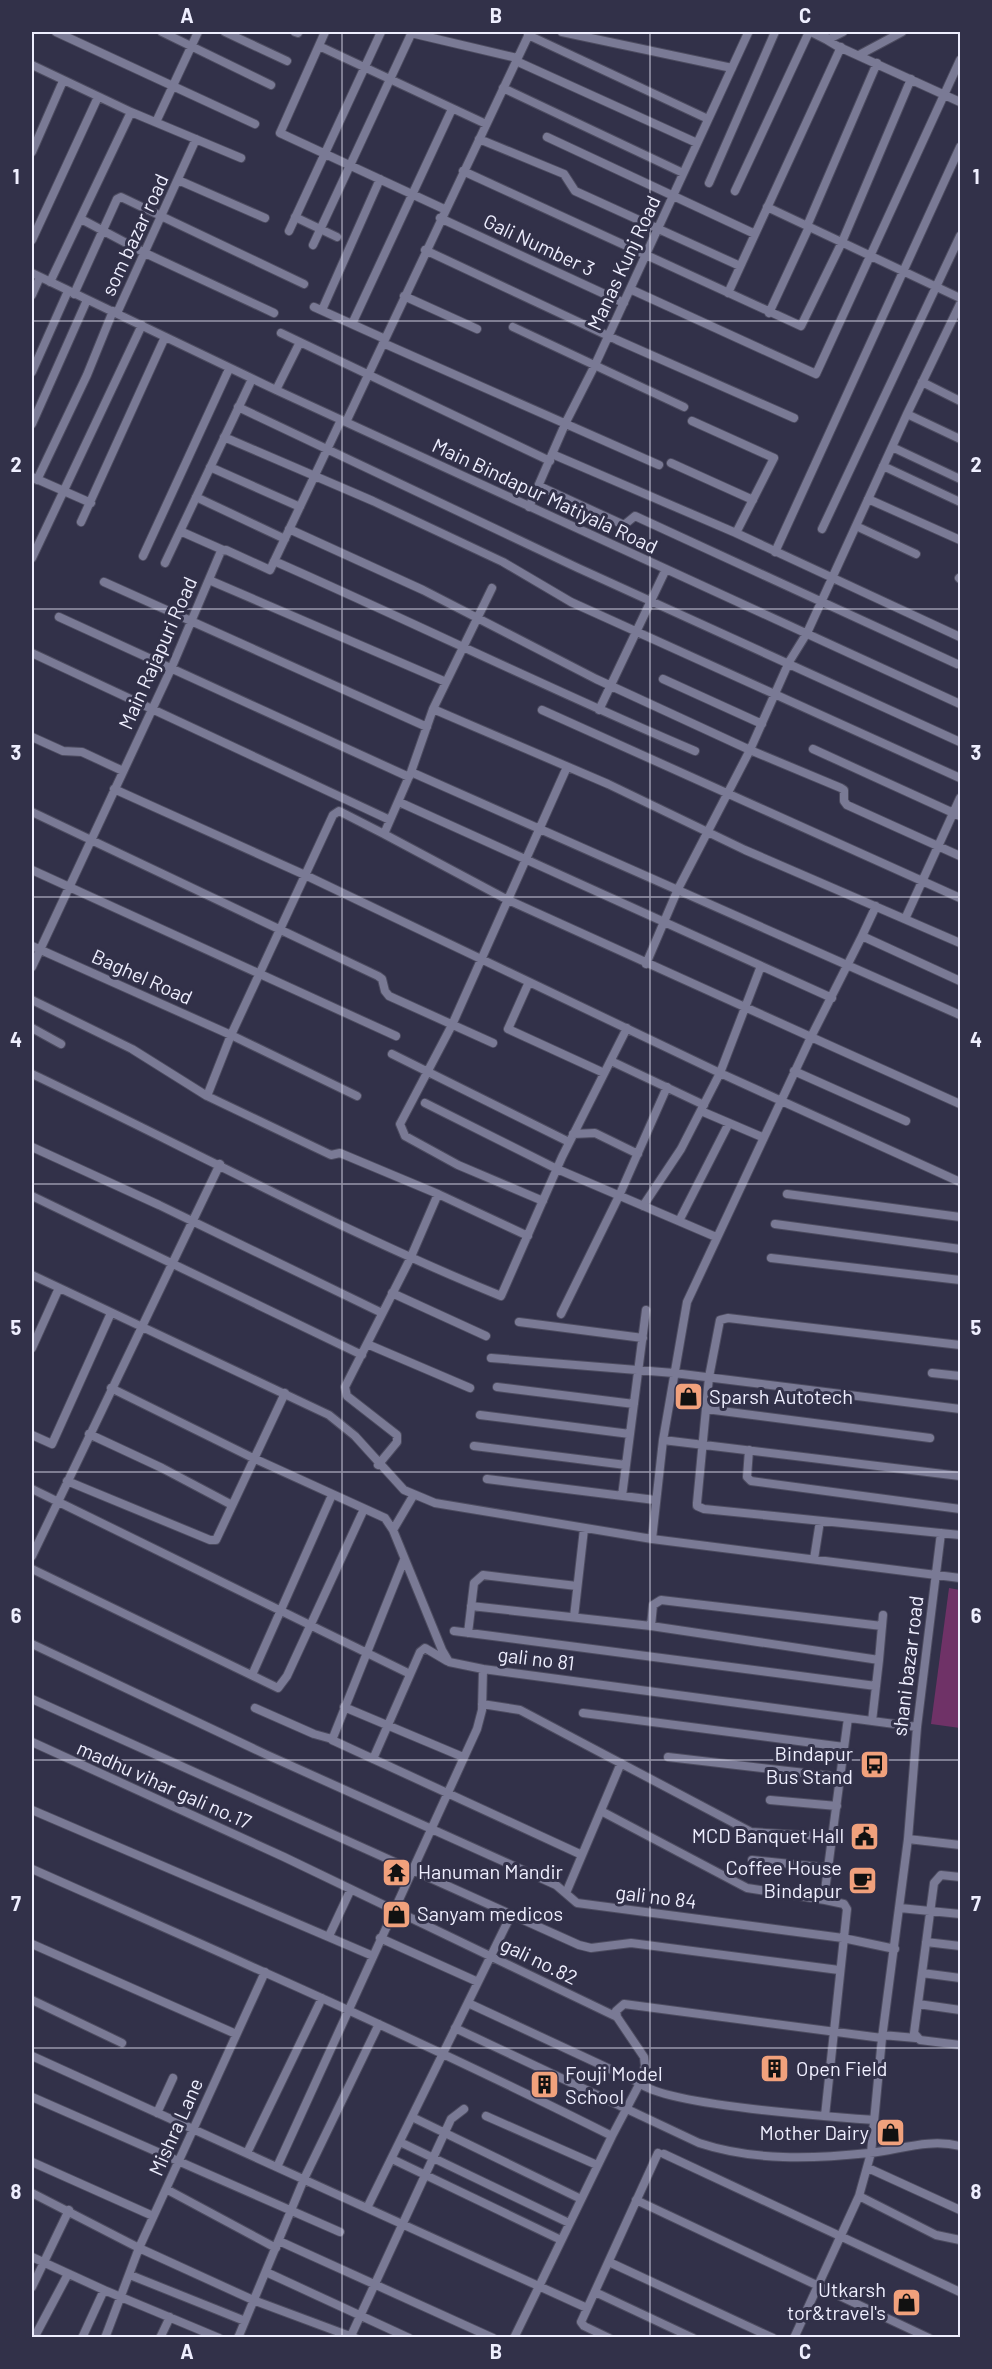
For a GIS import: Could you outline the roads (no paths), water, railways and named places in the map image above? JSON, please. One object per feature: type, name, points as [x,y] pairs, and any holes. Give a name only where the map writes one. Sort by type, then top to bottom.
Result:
[{"type":"street","points":[[56,32],[255,124]]},
{"type":"street","points":[[162,32],[271,85]]},
{"type":"street","points":[[156,122],[198,32]]},
{"type":"street","points":[[225,32],[287,61]]},
{"type":"street","points":[[325,32],[280,133],[444,209]]},
{"type":"street","points":[[289,231],[381,32]]},
{"type":"street","points":[[313,245],[352,166],[412,32],[516,59],[697,143]]},
{"type":"street","points":[[562,32],[732,68]]},
{"type":"street","name":"Manas Kunj Road","points":[[529,507],[566,422],[595,365],[732,68],[746,32]]},
{"type":"street","points":[[709,183],[775,32]]},
{"type":"street","points":[[735,191],[810,32],[960,102]]},
{"type":"street","points":[[823,32],[827,40]]},
{"type":"street","points":[[827,40],[843,32]]},
{"type":"street","points":[[859,55],[902,32]]},
{"type":"street","points":[[180,531],[267,570],[274,561],[327,449],[368,375],[444,209],[529,33],[708,119]]},
{"type":"street","points":[[319,46],[486,124]]},
{"type":"street","points":[[728,293],[841,47]]},
{"type":"street","points":[[630,289],[816,374],[960,60]]},
{"type":"street","points":[[769,313],[877,63]]},
{"type":"street","points":[[32,65],[131,112],[242,158]]},
{"type":"street","points":[[463,171],[769,313],[802,326],[842,242],[911,79]]},
{"type":"street","points":[[32,152],[63,81]]},
{"type":"street","points":[[503,88],[683,173]]},
{"type":"street","points":[[32,240],[98,97]]},
{"type":"street","points":[[352,324],[452,109]]},
{"type":"street","points":[[50,282],[131,112]]},
{"type":"street","points":[[547,137],[754,234]]},
{"type":"street","name":"som bazar road","points":[[32,273],[115,312],[145,253],[196,139]]},
{"type":"street","points":[[479,139],[564,174],[575,191],[740,266]]},
{"type":"street","points":[[775,552],[960,147]]},
{"type":"street","points":[[322,310],[380,179]]},
{"type":"street","points":[[178,180],[265,218]]},
{"type":"street","points":[[32,372],[119,198],[304,284]]},
{"type":"street","points":[[767,207],[960,298]]},
{"type":"street","points":[[295,217],[337,237]]},
{"type":"street","name":"Gali Number 3","points":[[440,218],[624,303]]},
{"type":"street","points":[[81,219],[145,253],[274,313]]},
{"type":"street","points":[[822,529],[960,236]]},
{"type":"street","points":[[425,250],[794,418]]},
{"type":"street","points":[[32,295],[40,277]]},
{"type":"street","points":[[404,296],[477,329]]},
{"type":"street","points":[[32,424],[87,300]]},
{"type":"street","points":[[646,964],[678,889],[750,750],[789,662],[807,633],[960,304]]},
{"type":"street","points":[[314,307],[659,465]]},
{"type":"street","points":[[91,503],[34,479],[87,375],[115,312]]},
{"type":"street","name":"Main Bindapur Matiyala Road","points":[[115,312],[230,369],[960,704]]},
{"type":"street","points":[[32,558],[142,325]]},
{"type":"street","points":[[513,327],[684,406]]},
{"type":"street","points":[[281,333],[368,375],[551,457],[736,533],[960,637]]},
{"type":"street","points":[[81,522],[165,337]]},
{"type":"street","points":[[276,390],[300,342]]},
{"type":"street","points":[[143,556],[230,369]]},
{"type":"street","points":[[165,563],[252,379]]},
{"type":"street","points":[[922,382],[960,401]]},
{"type":"street","points":[[238,407],[578,568],[651,599],[960,742]]},
{"type":"street","points":[[907,414],[960,439]]},
{"type":"street","points":[[692,421],[774,458],[736,533]]},
{"type":"street","points":[[224,437],[473,548],[571,602],[960,778]]},
{"type":"street","points":[[892,447],[960,479]]},
{"type":"street","points":[[671,463],[753,500]]},
{"type":"street","points":[[883,466],[960,502]]},
{"type":"street","points":[[210,467],[300,507]]},
{"type":"street","points":[[539,486],[624,525],[635,516],[957,664]]},
{"type":"street","points":[[196,498],[285,539]]},
{"type":"street","points":[[868,498],[960,540]]},
{"type":"street","points":[[856,526],[916,554]]},
{"type":"street","points":[[290,529],[477,617],[609,685],[750,750],[841,788],[844,790],[845,804],[960,856]]},
{"type":"street","name":"Main Rajapuri Road","points":[[32,967],[35,948],[69,887],[171,669],[223,550]]},
{"type":"street","points":[[274,561],[463,646],[598,711],[695,751]]},
{"type":"street","points":[[598,711],[666,569]]},
{"type":"street","points":[[209,580],[446,682]]},
{"type":"street","points":[[104,582],[427,727]]},
{"type":"street","points":[[384,834],[410,775],[433,709],[492,588]]},
{"type":"street","points":[[59,617],[410,775],[539,827],[960,1015]]},
{"type":"street","points":[[32,653],[390,820]]},
{"type":"street","points":[[663,679],[762,724]]},
{"type":"street","points":[[433,709],[960,943]]},
{"type":"street","points":[[542,710],[960,898]]},
{"type":"street","points":[[32,737],[63,751],[82,752],[123,771]]},
{"type":"street","points":[[813,749],[957,815]]},
{"type":"street","points":[[543,1201],[458,1164],[405,1136],[400,1124],[452,1025],[506,899],[567,767]]},
{"type":"street","points":[[114,789],[306,875],[720,1073],[960,1182]]},
{"type":"street","points":[[905,919],[939,846],[957,815],[960,798]]},
{"type":"street","points":[[399,802],[524,861],[832,998]]},
{"type":"street","points":[[207,1096],[231,1035],[337,811],[506,899],[960,1104]]},
{"type":"street","points":[[32,812],[380,977],[389,996],[493,1043]]},
{"type":"street","points":[[32,870],[396,1036]]},
{"type":"street","points":[[652,1539],[663,1440],[687,1302],[762,1137],[876,906]]},
{"type":"street","points":[[862,936],[960,981]]},
{"type":"street","name":"Baghel Road","points":[[35,948],[231,1035],[357,1096]]},
{"type":"street","points":[[643,1206],[681,1149],[720,1073],[743,1007],[761,966]]},
{"type":"street","points":[[529,982],[508,1029],[604,1073]]},
{"type":"street","points":[[32,1000],[132,1049],[207,1096],[331,1155],[340,1153],[438,1194],[528,1236]]},
{"type":"street","points":[[32,1028],[61,1044]]},
{"type":"street","points":[[32,1074],[220,1164],[410,1259],[501,1296],[569,1142],[627,1029]]},
{"type":"street","points":[[392,1054],[569,1142]]},
{"type":"street","points":[[611,1061],[667,1087],[729,1123],[762,1137]]},
{"type":"street","points":[[794,1071],[906,1121]]},
{"type":"street","points":[[561,1314],[620,1196],[667,1087]]},
{"type":"street","points":[[425,1102],[557,1169],[716,1237]]},
{"type":"street","points":[[679,1221],[729,1123]]},
{"type":"street","points":[[573,1134],[595,1133],[638,1154]]},
{"type":"street","points":[[32,1147],[382,1313]]},
{"type":"street","points":[[32,1556],[140,1326],[174,1263],[220,1164]]},
{"type":"street","points":[[378,1465],[398,1438],[345,1392],[346,1383],[410,1259],[438,1194]]},
{"type":"street","points":[[787,1194],[960,1217]]},
{"type":"street","points":[[32,1196],[362,1354]]},
{"type":"street","points":[[775,1224],[960,1249]]},
{"type":"street","points":[[771,1258],[960,1280]]},
{"type":"street","points":[[32,1275],[285,1393],[341,1424],[378,1465],[413,1496],[483,1513],[584,1529],[960,1578]]},
{"type":"street","points":[[32,1348],[59,1288]]},
{"type":"street","points":[[392,1293],[486,1336]]},
{"type":"street","points":[[622,1496],[646,1310]]},
{"type":"street","points":[[32,1434],[52,1444],[111,1313]]},
{"type":"street","points":[[960,1345],[723,1318],[718,1323],[709,1377],[697,1503],[699,1509],[960,1535]]},
{"type":"street","points":[[519,1322],[643,1338]]},
{"type":"street","points":[[367,1344],[470,1388]]},
{"type":"street","points":[[491,1358],[674,1373],[960,1409]]},
{"type":"street","points":[[932,1373],[960,1376]]},
{"type":"street","points":[[497,1387],[634,1404]]},
{"type":"street","points":[[111,1388],[253,1458],[385,1518],[393,1530],[449,1662]]},
{"type":"street","points":[[67,1481],[214,1541],[220,1535],[253,1458],[285,1393]]},
{"type":"street","points":[[706,1409],[930,1438]]},
{"type":"street","points":[[480,1415],[630,1434]]},
{"type":"street","points":[[89,1434],[162,1467],[232,1505]]},
{"type":"street","points":[[663,1440],[960,1476]]},
{"type":"street","points":[[474,1446],[626,1465]]},
{"type":"street","points":[[749,1450],[747,1477],[751,1481],[960,1509]]},
{"type":"street","points":[[487,1479],[655,1500]]},
{"type":"street","points":[[32,1489],[410,1674]]},
{"type":"street","points":[[252,1675],[332,1495]]},
{"type":"street","points":[[393,1530],[413,1496]]},
{"type":"street","points":[[32,1569],[273,1686],[281,1687],[364,1509]]},
{"type":"street","points":[[814,1559],[820,1521]]},
{"type":"street","points":[[574,1617],[584,1529]]},
{"type":"street","name":"shani bazar road","points":[[794,2337],[859,2196],[871,2153],[882,2036],[900,1908],[917,1727],[941,1533]]},
{"type":"street","points":[[332,1739],[404,1560]]},
{"type":"street","points":[[468,1633],[474,1583],[483,1575],[577,1586]]},
{"type":"street","points":[[651,1626],[653,1605],[661,1600],[882,1626]]},
{"type":"street","points":[[471,1606],[651,1626],[879,1660]]},
{"type":"street","points":[[872,1720],[883,1615]]},
{"type":"street","points":[[454,1631],[876,1686]]},
{"type":"street","points":[[32,1644],[265,1754],[556,1885],[566,1893],[621,1763]]},
{"type":"street","points":[[373,1759],[423,1648],[449,1662],[483,1669]]},
{"type":"street","name":"gali no 81","points":[[277,2167],[480,1721],[483,1669],[917,1727]]},
{"type":"street","points":[[32,1700],[585,1947],[631,1943],[839,1970]]},
{"type":"street","points":[[482,1704],[520,1710],[751,1832],[833,1837]]},
{"type":"street","points":[[344,1707],[463,1757]]},
{"type":"street","points":[[255,1708],[314,1734],[332,1739],[336,1743],[447,1791],[582,1855]]},
{"type":"street","points":[[584,1713],[844,1747]]},
{"type":"street","points":[[825,1900],[848,1718]]},
{"type":"street","name":"madhu vihar gali no.17","points":[[32,1742],[284,1857]]},
{"type":"street","points":[[668,1756],[840,1777]]},
{"type":"street","points":[[770,1800],[837,1806]]},
{"type":"street","points":[[32,1810],[373,1956]]},
{"type":"street","points":[[601,1811],[747,1888],[825,1900],[846,1906],[825,2116]]},
{"type":"street","points":[[908,1839],[960,1845]]},
{"type":"street","name":"gali no.82","points":[[284,1857],[617,2017]]},
{"type":"street","points":[[752,1860],[828,1868]]},
{"type":"street","points":[[32,1869],[379,2024],[612,2136]]},
{"type":"street","points":[[916,2038],[914,2033],[930,1910],[937,1877],[960,1877]]},
{"type":"street","points":[[329,1936],[351,1889]]},
{"type":"street","name":"gali no 84","points":[[566,1893],[572,1901],[582,1905],[843,1938],[894,1949]]},
{"type":"street","points":[[900,1908],[960,1914]]},
{"type":"street","points":[[368,2208],[511,1915]]},
{"type":"street","points":[[380,1938],[478,1982]]},
{"type":"street","points":[[926,1942],[960,1946]]},
{"type":"street","points":[[32,1944],[236,2034]]},
{"type":"street","name":"Mishra Lane","points":[[105,2337],[153,2216],[265,1972]]},
{"type":"street","points":[[922,1972],[960,1978]]},
{"type":"street","points":[[247,2154],[322,1998]]},
{"type":"street","points":[[32,2000],[122,2043]]},
{"type":"street","points":[[468,2003],[670,2097],[874,2120]]},
{"type":"street","points":[[514,2337],[597,2165],[640,2083],[645,2066],[644,2056],[617,2017],[616,2011],[624,2004],[960,2045]]},
{"type":"street","points":[[918,2004],[960,2010]]},
{"type":"street","points":[[238,2337],[304,2180],[379,2024]]},
{"type":"street","points":[[455,2028],[699,2144],[732,2152],[793,2158],[871,2153],[915,2144],[960,2146]]},
{"type":"street","points":[[32,2056],[587,2308]]},
{"type":"street","points":[[157,2113],[173,2078]]},
{"type":"street","points":[[32,2097],[178,2163],[340,2232]]},
{"type":"street","points":[[32,2193],[139,2248],[253,2300],[352,2337],[451,2119],[464,2109]]},
{"type":"street","points":[[486,2116],[597,2165]]},
{"type":"street","points":[[412,2117],[581,2199]]},
{"type":"street","points":[[400,2142],[569,2223]]},
{"type":"street","points":[[609,2337],[582,2324],[587,2308],[636,2200],[661,2154],[841,2235],[960,2292]]},
{"type":"street","points":[[392,2159],[561,2241]]},
{"type":"street","points":[[32,2162],[153,2216]]},
{"type":"street","points":[[868,2168],[960,2210]]},
{"type":"street","points":[[166,2189],[278,2244],[375,2283],[493,2337]]},
{"type":"street","points":[[859,2196],[936,2235],[960,2240]]},
{"type":"street","points":[[636,2200],[929,2337]]},
{"type":"street","points":[[32,2287],[69,2210]]},
{"type":"street","points":[[32,2257],[104,2290],[219,2337]]},
{"type":"street","points":[[609,2262],[773,2337]]},
{"type":"street","points":[[266,2272],[409,2337]]},
{"type":"street","points":[[34,2337],[68,2274]]},
{"type":"street","points":[[130,2275],[245,2321]]},
{"type":"street","points":[[82,2337],[104,2290]]},
{"type":"street","points":[[595,2292],[693,2337]]},
{"type":"street","points":[[160,2337],[170,2317]]},
{"type":"place","name":"Sparsh Autotech","points":[[688,1397]]},
{"type":"place","name":"Bindapur Bus Stand","points":[[874,1765]]},
{"type":"place","name":"MCD Banquet Hall","points":[[865,1836]]},
{"type":"place","name":"Hanuman Mandir","points":[[397,1872]]},
{"type":"place","name":"Coffee House Bindapur","points":[[863,1880]]},
{"type":"place","name":"Sanyam medicos","points":[[396,1914]]},
{"type":"place","name":"Open Field","points":[[775,2069]]},
{"type":"place","name":"Fouji Model School","points":[[544,2085]]},
{"type":"place","name":"Mother Dairy","points":[[890,2133]]},
{"type":"place","name":"Utkarsh tor&travel's","points":[[907,2302]]}]
